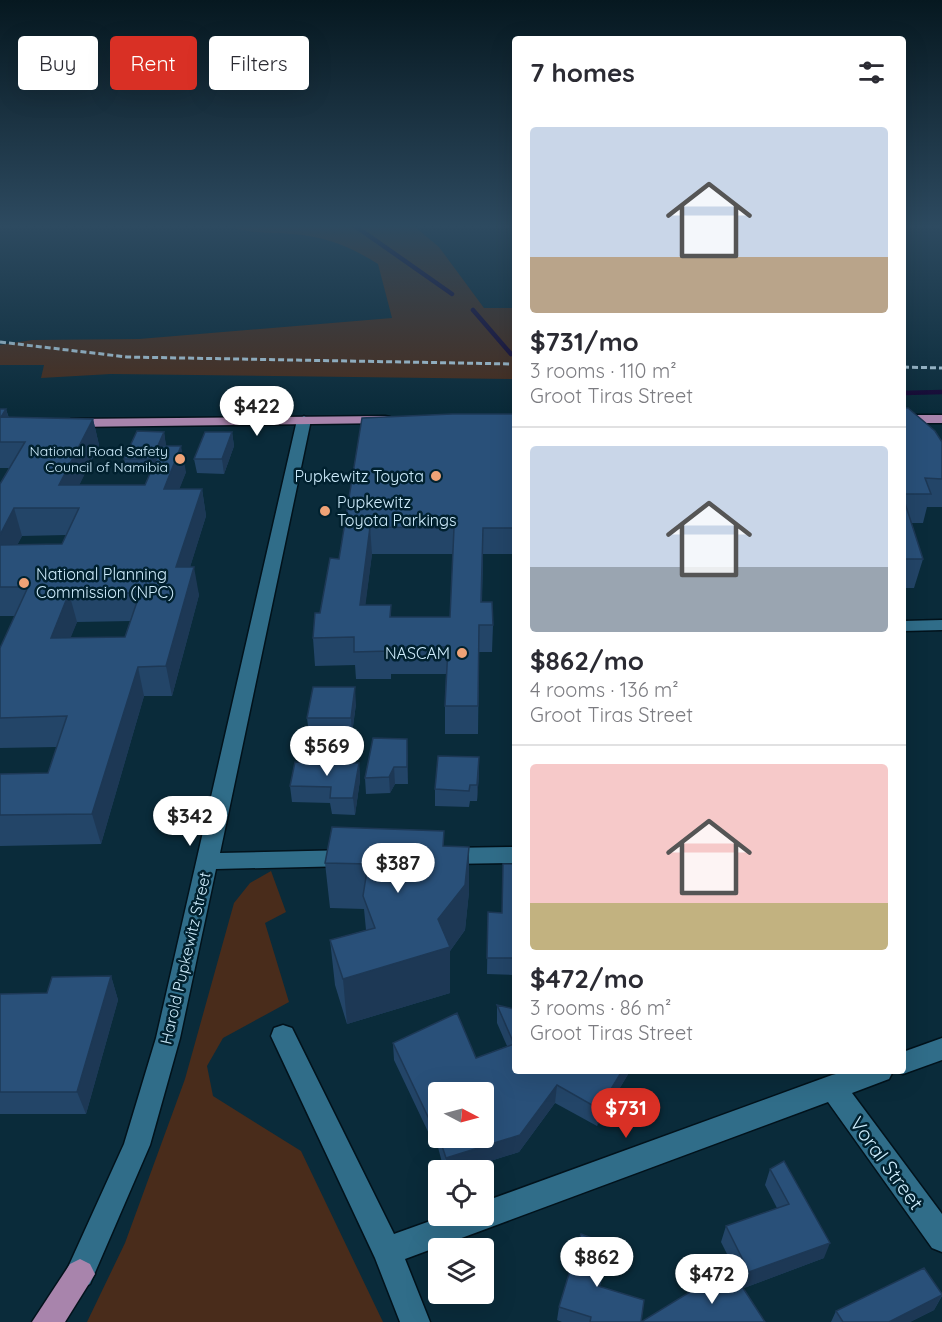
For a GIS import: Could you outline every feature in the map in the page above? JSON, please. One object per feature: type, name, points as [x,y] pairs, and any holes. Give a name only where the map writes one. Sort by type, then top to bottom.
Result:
[{"type":"main road","points":[[907,419],[942,419]]},
{"type":"main road","points":[[54,423],[397,420]]},
{"type":"main road","points":[[47,1322],[80,1274]]},
{"type":"main road","points":[[61,1322],[80,1274]]},
{"type":"street","points":[[907,419],[927,432]]},
{"type":"street","name":"Harold Pupkewitz Street","points":[[80,1274],[137,1144],[168,1038],[304,420]]},
{"type":"street","points":[[906,627],[942,625]]},
{"type":"street","points":[[420,857],[512,855]]},
{"type":"street","points":[[208,861],[373,858]]},
{"type":"street","points":[[283,1036],[387,1251],[415,1322]]},
{"type":"street","points":[[906,1062],[942,1049]]},
{"type":"street","points":[[387,1251],[872,1074]]},
{"type":"street","name":"Voral Street","points":[[832,1088],[942,1238]]},
{"type":"shaded area","points":[[384,288],[469,288],[484,308],[512,308],[512,379],[111,374],[41,378],[44,365],[0,365],[0,345],[32,340],[139,339],[392,318]]},
{"type":"shaded area","points":[[271,871],[286,912],[265,923],[289,1002],[223,1038],[207,1066],[213,1096],[301,1151],[383,1322],[87,1322],[125,1243],[185,1079],[234,903],[250,883]]},
{"type":"building","points":[[906,408],[935,431],[942,442],[942,479],[925,478],[931,494],[906,494]]},
{"type":"building","points":[[0,409],[6,409],[1,417],[93,419],[59,485],[145,485],[162,446],[181,446],[164,489],[202,489],[176,567],[194,567],[166,666],[138,667],[92,814],[0,815],[0,774],[48,773],[67,716],[0,718],[0,648],[28,587],[0,587],[0,545],[62,544],[79,508],[14,508],[0,535],[0,484],[25,442],[0,442]],"holes":[[[69,593],[140,593],[125,637],[51,638]]]},
{"type":"building","points":[[512,414],[512,528],[483,528],[481,602],[492,602],[493,625],[479,625],[478,706],[445,706],[448,647],[389,647],[389,651],[354,652],[354,637],[313,638],[315,613],[320,613],[330,558],[339,559],[362,418]],"holes":[[[370,527],[454,528],[450,617],[390,617],[391,605],[360,605]]]},
{"type":"building","points":[[137,431],[164,432],[152,459],[124,459]]},
{"type":"building","points":[[205,432],[232,432],[222,459],[194,459]]},
{"type":"building","points":[[906,506],[923,559],[906,559]]},
{"type":"building","points":[[313,687],[355,687],[351,718],[307,718]]},
{"type":"building","points":[[373,738],[407,739],[407,767],[394,767],[389,777],[365,778]]},
{"type":"building","points":[[438,756],[479,757],[477,785],[470,785],[469,791],[435,789]]},
{"type":"building","points":[[295,762],[359,763],[353,798],[330,798],[331,787],[290,786]]},
{"type":"building","points":[[332,827],[444,831],[443,846],[469,847],[465,885],[438,919],[450,947],[343,979],[330,940],[375,928],[363,896],[368,864],[325,863]]},
{"type":"building","points":[[503,864],[512,864],[512,958],[487,958],[488,912],[502,913]]},
{"type":"building","points":[[111,976],[77,1092],[0,1092],[0,994],[47,993],[52,977]]},
{"type":"building","points":[[497,1005],[512,1009],[512,1039]]},
{"type":"building","points":[[457,1013],[476,1058],[512,1045],[512,1074],[620,1074],[599,1109],[557,1085],[520,1135],[494,1143],[494,1082],[428,1082],[428,1117],[393,1043]]},
{"type":"building","points":[[443,1148],[478,1148],[446,1158]]},
{"type":"building","points":[[784,1161],[830,1243],[749,1272],[726,1226],[789,1204],[770,1169]]},
{"type":"building","points":[[581,1234],[610,1245],[598,1286],[644,1300],[641,1322],[590,1322],[591,1317],[559,1307]]},
{"type":"building","points":[[924,1268],[942,1295],[889,1322],[843,1322],[836,1311]]},
{"type":"building","points":[[732,1271],[765,1322],[641,1322],[693,1290],[694,1292]]},
{"type":"waterway","points":[[443,288],[452,294]]},
{"type":"waterway","points":[[473,310],[511,354]]},
{"type":"waterway","points":[[906,393],[942,392]]},
{"type":"railway","points":[[0,342],[127,357],[512,364]]},
{"type":"railway","points":[[906,367],[942,368]]},
{"type":"place","name":"National Road Safety Council of Namibia","points":[[180,459]]},
{"type":"place","name":"Pupkewitz Toyota","points":[[436,476]]},
{"type":"place","name":"Pupkewitz Toyota Parkings","points":[[325,511]]},
{"type":"place","name":"National Planning Commission (NPC)","points":[[24,583]]},
{"type":"place","name":"NASCAM","points":[[462,653]]}]
